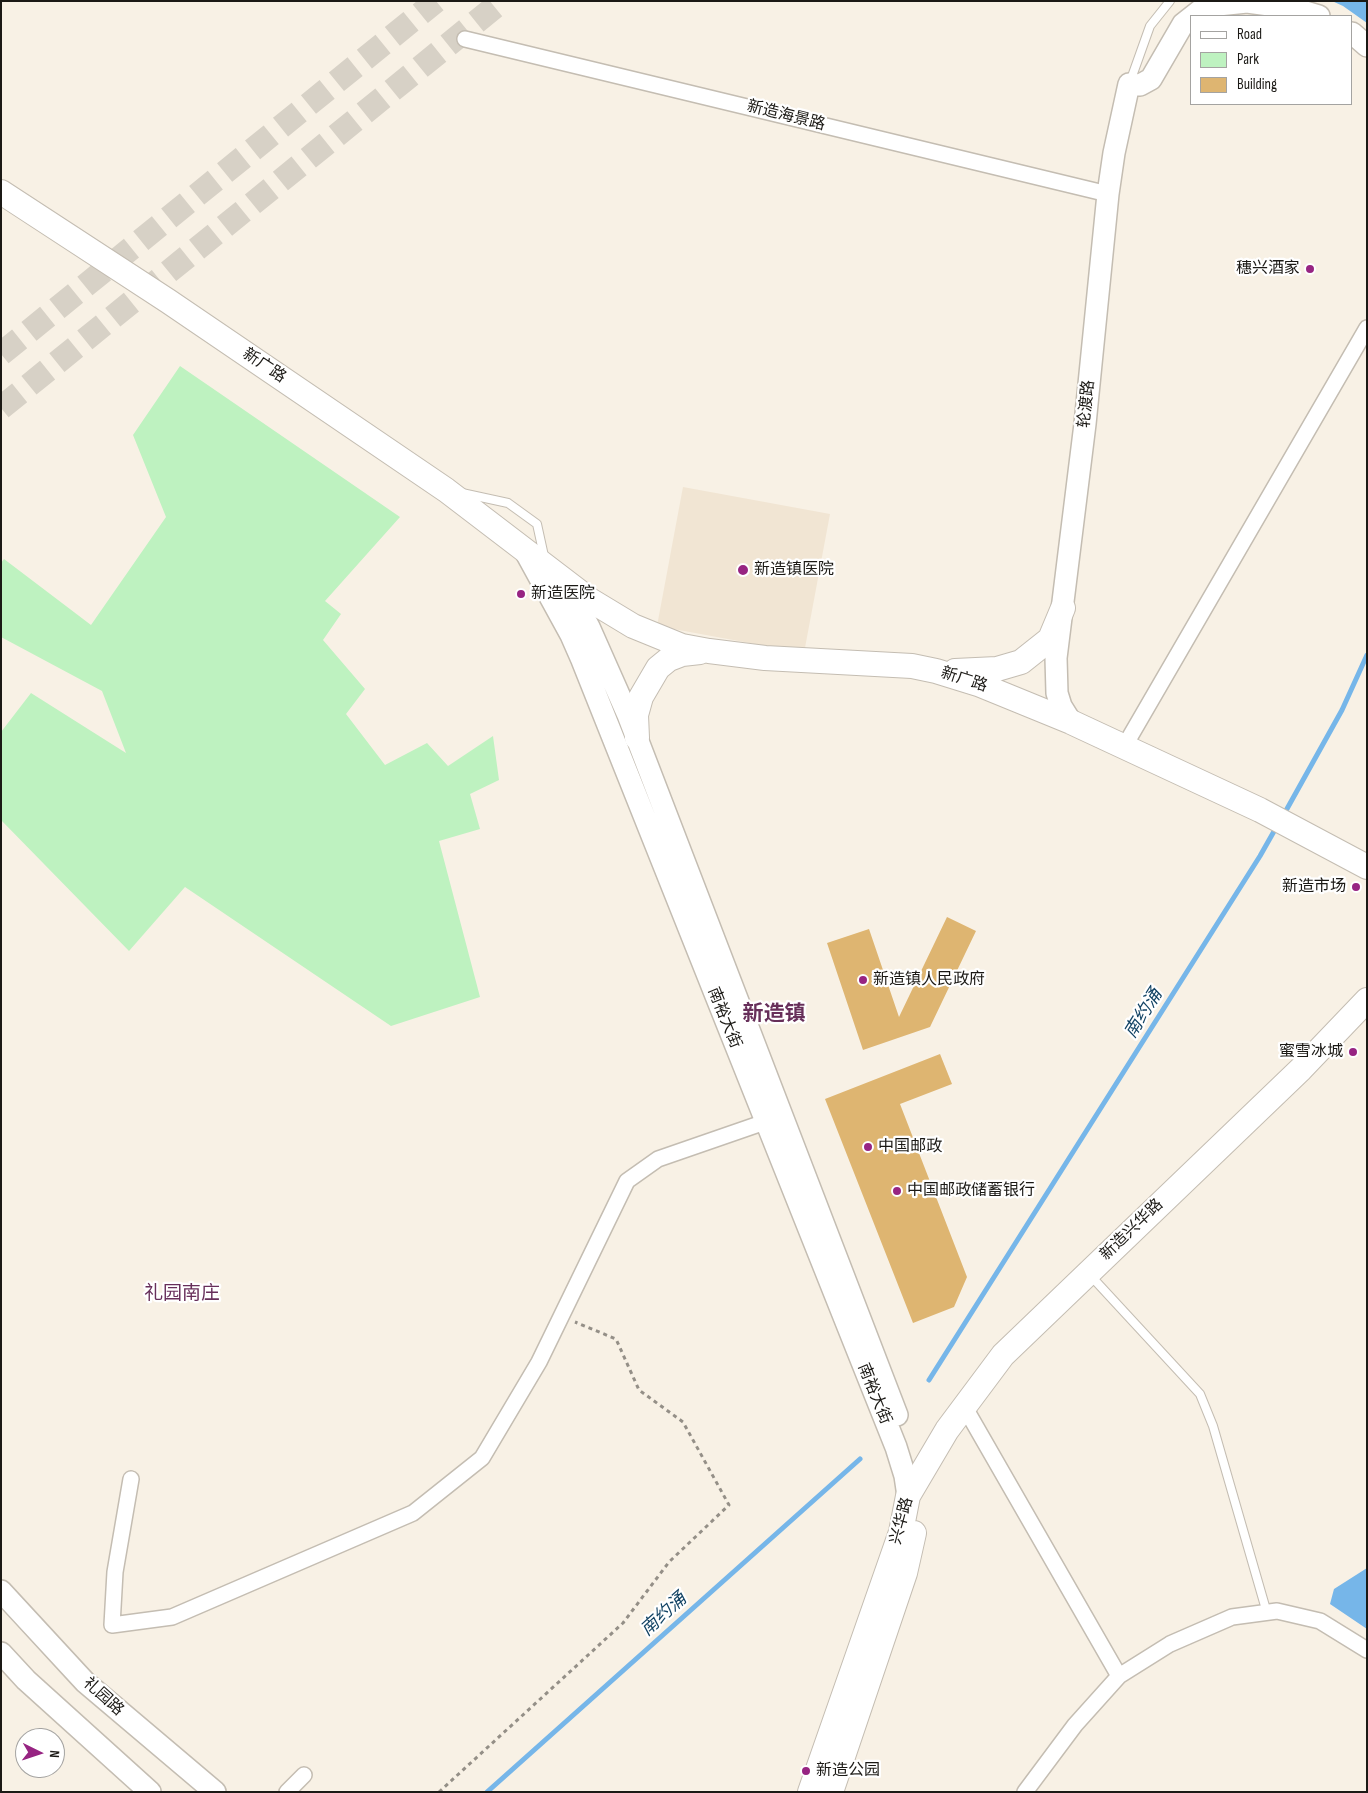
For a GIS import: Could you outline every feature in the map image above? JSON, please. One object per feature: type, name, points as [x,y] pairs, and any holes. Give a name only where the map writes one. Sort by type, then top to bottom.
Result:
[{"type":"main road","points":[[1195,15],[1202,10],[1218,5],[1247,2],[1292,8],[1316,15]]},
{"type":"main road","points":[[1129,84],[1140,85],[1151,79],[1183,24],[1190,19]]},
{"type":"main road","points":[[1353,33],[1367,46]]},
{"type":"main road","name":"轮渡路","points":[[1071,722],[1061,706],[1056,683],[1056,658],[1085,424],[1108,194],[1114,153],[1129,84]]},
{"type":"main road","name":"新广路","points":[[1,192],[168,301],[446,490],[611,614],[657,637],[682,646],[764,658],[903,665],[936,671],[1012,696],[1071,722],[1260,810],[1367,867]]},
{"type":"main road","name":"南裕大街","points":[[523,547],[575,643],[896,1447],[905,1476],[912,1486]]},
{"type":"main road","name":"南裕大街","points":[[546,566],[578,606],[637,738],[886,1385],[912,1486]]},
{"type":"main road","points":[[936,671],[997,669],[1021,662],[1050,640],[1063,608]]},
{"type":"main road","points":[[637,738],[636,715],[640,696],[658,668],[669,659],[682,654],[709,651]]},
{"type":"main road","name":"新造兴华路","points":[[912,1486],[964,1406],[1003,1355],[1301,1069],[1367,1000]]},
{"type":"main road","name":"兴华路","points":[[810,1792],[901,1532],[912,1486]]},
{"type":"main road","name":"兴华路","points":[[831,1792],[905,1573],[916,1521],[912,1486]]},
{"type":"main road","name":"礼园路","points":[[1,1590],[85,1682],[215,1792]]},
{"type":"main road","points":[[1,1653],[33,1686],[150,1792]]},
{"type":"street","name":"新造海景路","points":[[465,39],[1108,194]]},
{"type":"street","points":[[1124,747],[1367,328]]},
{"type":"street","points":[[131,1479],[115,1572],[112,1626],[172,1617],[413,1513],[482,1458],[539,1362],[627,1181],[658,1159],[765,1122]]},
{"type":"street","points":[[964,1406],[1119,1676]]},
{"type":"street","points":[[1024,1792],[1075,1725],[1119,1676],[1170,1644],[1232,1617],[1277,1612],[1320,1621],[1367,1650]]},
{"type":"street","points":[[287,1792],[304,1775]]},
{"type":"lane","points":[[1129,84],[1147,32],[1158,14],[1170,1]]},
{"type":"lane","points":[[446,490],[508,503],[536,524],[546,566]]},
{"type":"lane","points":[[1088,1273],[1200,1394],[1213,1426],[1267,1613]]},
{"type":"path","points":[[439,1792],[623,1623],[669,1562],[729,1505],[683,1422],[639,1390],[616,1339],[561,1317]]},
{"type":"shaded area","name":"新造镇医院","points":[[683,487],[830,514],[804,653],[657,626]]},
{"type":"green space","points":[[180,366],[400,517],[325,601],[341,614],[323,640],[365,689],[346,714],[385,765],[427,743],[448,766],[493,736],[499,780],[470,794],[480,829],[439,841],[480,997],[391,1026],[185,887],[129,951],[1,820],[1,732],[31,693],[126,753],[102,691],[1,637],[1,563],[4,559],[91,625],[166,517],[133,435]]},
{"type":"water","points":[[1332,1],[1367,1],[1367,23],[1343,6]]},
{"type":"water","points":[[1367,1568],[1367,1629],[1330,1604],[1334,1589]]},
{"type":"building","name":"新造镇人民政府","points":[[947,917],[976,931],[930,1027],[863,1050],[827,943],[869,929],[899,1017]]},
{"type":"building","name":"中国邮政储蓄银行","points":[[940,1054],[952,1084],[900,1104],[967,1277],[954,1307],[913,1323],[825,1099]]},
{"type":"waterway","name":"南约涌","points":[[1283,816],[1342,710],[1367,655]]},
{"type":"waterway","name":"南约涌","points":[[929,1380],[1260,856],[1277,826]]},
{"type":"waterway","name":"南约涌","points":[[487,1792],[860,1459]]},
{"type":"tunnel","points":[[1,354],[436,1]]},
{"type":"tunnel","points":[[1,408],[502,1]]},
{"type":"place","name":"穗兴酒家","points":[[1310,269]]},
{"type":"place","name":"新造镇医院","points":[[743,570]]},
{"type":"place","name":"新造医院","points":[[521,594]]},
{"type":"place","name":"新造市场","points":[[1356,887]]},
{"type":"place","name":"新造镇人民政府","points":[[863,980]]},
{"type":"place","name":"蜜雪冰城","points":[[1353,1052]]},
{"type":"place","name":"中国邮政","points":[[868,1147]]},
{"type":"place","name":"中国邮政储蓄银行","points":[[897,1191]]},
{"type":"place","name":"新造公园","points":[[806,1771]]},
{"type":"district","name":"新造镇","points":[[774,1015]]},
{"type":"district","name":"礼园南庄","points":[[182,1294]]}]
